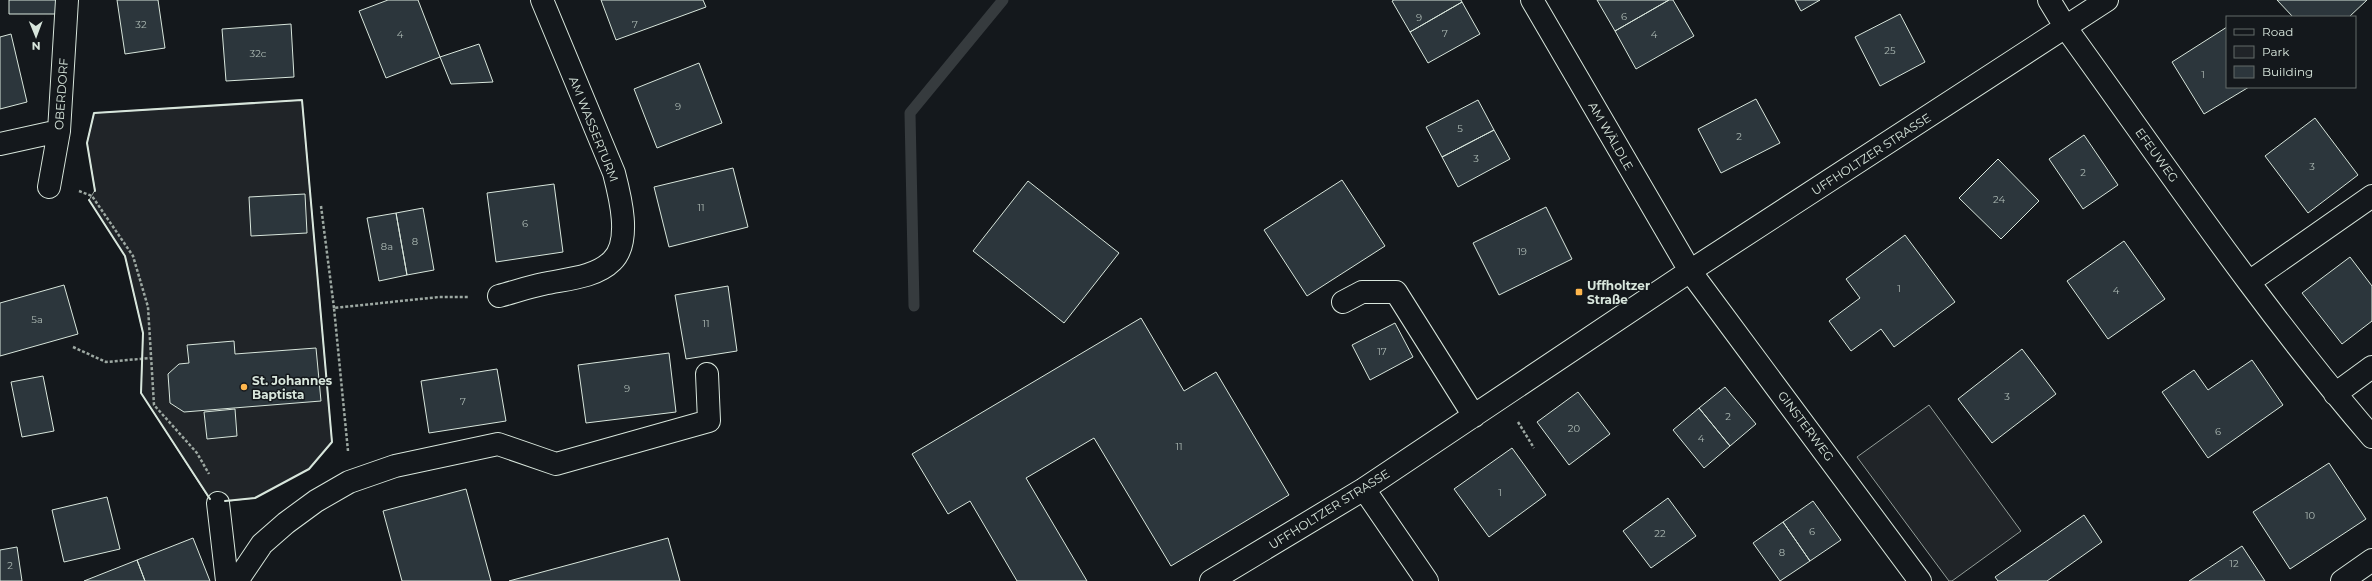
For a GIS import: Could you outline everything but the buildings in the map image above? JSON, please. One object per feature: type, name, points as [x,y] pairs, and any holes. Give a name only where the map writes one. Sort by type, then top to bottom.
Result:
[{"type":"street","name":"OBERDORF","points":[[49,187],[59,131],[67,0]]},
{"type":"street","name":"AM WASSERTURM","points":[[499,296],[542,284],[577,278],[599,270],[612,261],[620,246],[623,227],[621,199],[614,173],[542,0]]},
{"type":"street","name":"AM WÄLDLE","points":[[1532,0],[1690,272]]},
{"type":"street","name":"EFEUWEG","points":[[2049,0],[2066,28],[2249,282],[2335,394],[2372,437]]},
{"type":"street","name":"UFFHOLTZER STRASSE","points":[[1211,581],[1364,489],[1690,272],[2107,0]]},
{"type":"street","points":[[0,144],[59,131]]},
{"type":"street","points":[[2249,282],[2372,196]]},
{"type":"street","name":"GINSTERWEG","points":[[1690,272],[1920,581]]},
{"type":"street","points":[[1343,302],[1362,292],[1396,292],[1474,416]]},
{"type":"street","points":[[2335,394],[2372,366]]},
{"type":"street","points":[[237,581],[262,544],[316,501],[349,482],[395,466],[498,444],[556,464],[709,421],[707,374]]},
{"type":"street","points":[[1364,489],[1427,581]]},
{"type":"street","points":[[218,503],[227,581]]},
{"type":"street","points":[[2342,581],[2372,560]]},
{"type":"path","points":[[92,196],[133,256],[148,307],[154,405],[196,452],[216,486],[218,503]]},
{"type":"path","points":[[321,206],[334,308],[349,466],[349,482]]},
{"type":"path","points":[[334,308],[439,297],[499,296]]},
{"type":"path","points":[[73,347],[106,362],[150,358]]},
{"type":"green space","points":[[302,100],[332,442],[309,469],[255,498],[212,503],[141,393],[143,333],[125,256],[89,200],[95,190],[87,143],[94,113]]},
{"type":"green space","points":[[1929,405],[2021,531],[1952,581],[1949,581],[1857,457]]},
{"type":"waterway","points":[[914,306],[910,113],[1003,0]]},
{"type":"wall","points":[[95,191],[87,143],[94,113],[302,100],[332,442],[309,469],[255,498],[225,501]]},
{"type":"wall","points":[[89,200],[125,256],[143,333],[141,393],[210,499]]},
{"type":"place","name":"Uffholtzer Straße","points":[[1579,292]]},
{"type":"place","name":"St. Johannes Baptista","points":[[244,387]]}]
